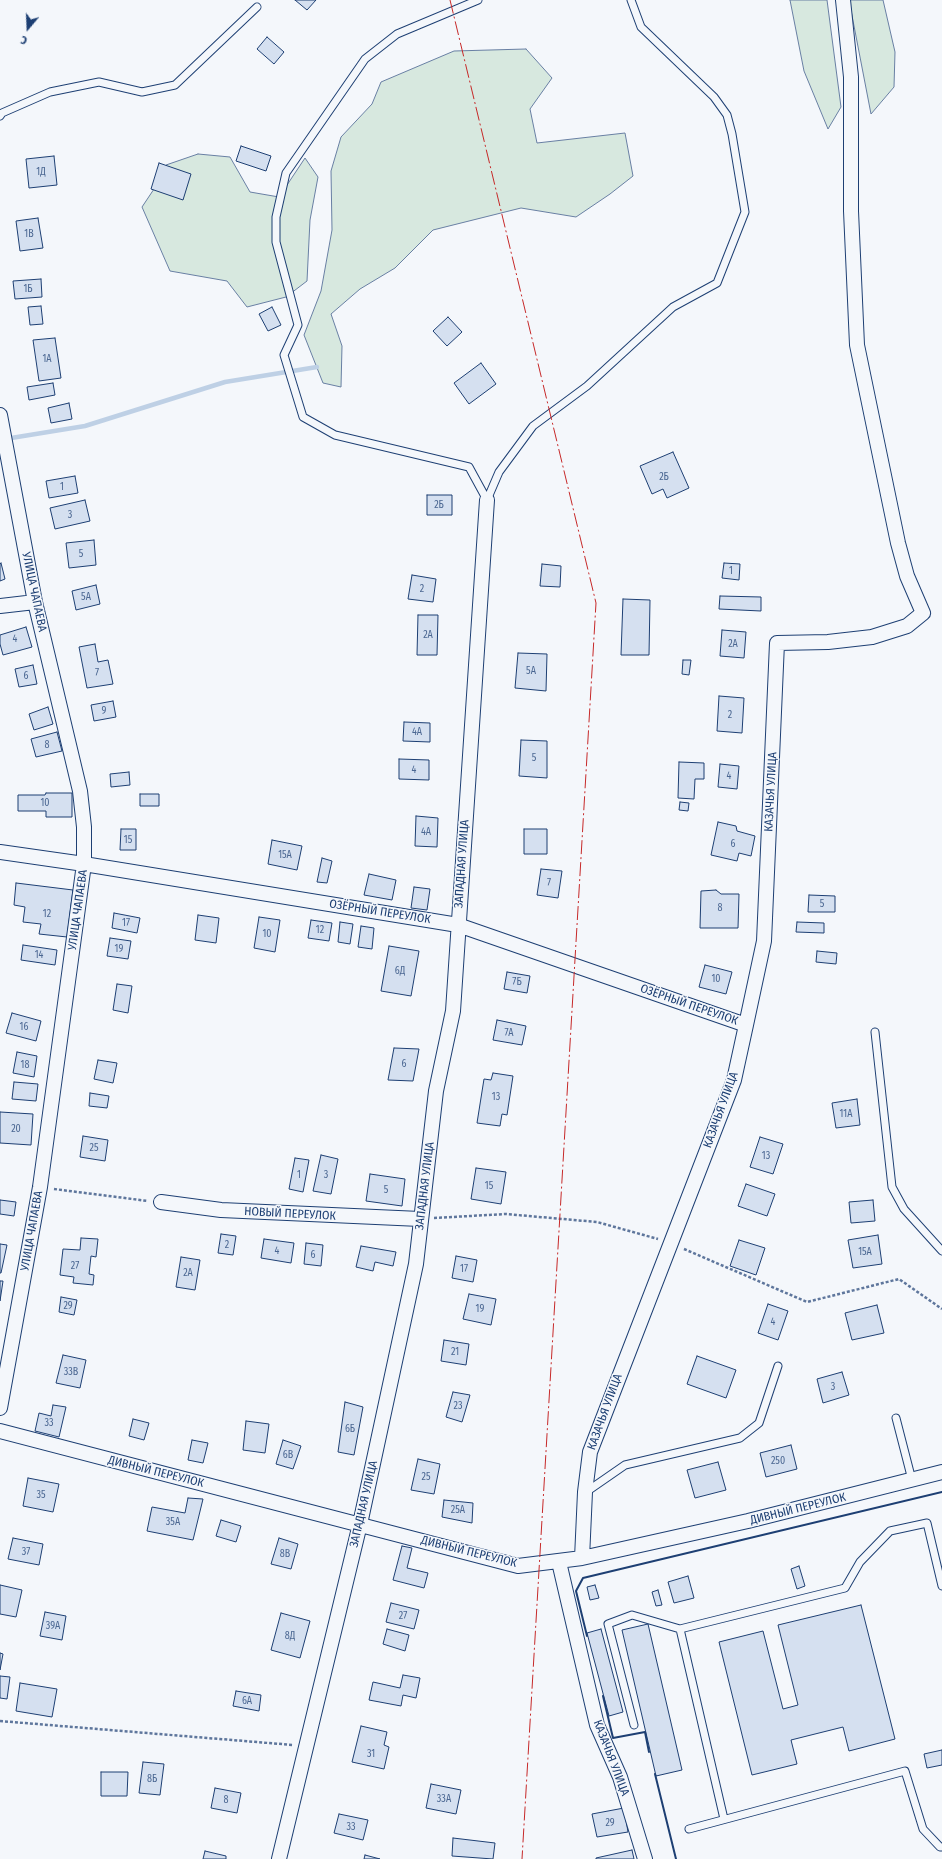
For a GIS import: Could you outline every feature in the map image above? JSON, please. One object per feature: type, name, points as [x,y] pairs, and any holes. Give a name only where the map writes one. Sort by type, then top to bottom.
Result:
[{"type":"street","name":"КАЗАЧЬЯ УЛИЦА","points":[[582,1558],[585,1492],[590,1452],[734,1080],[764,941],[777,643],[828,642],[872,637],[907,626],[923,613],[907,576],[898,543],[857,345],[851,211],[851,77],[842,0]]},
{"type":"street","name":"УЛИЦА ЧАПАЕВА","points":[[0,415],[35,602],[80,791],[84,827],[84,864],[40,1187],[0,1408]]},
{"type":"street","name":"ЗАПАДНАЯ УЛИЦА","points":[[279,1859],[360,1524],[416,1264],[436,1091],[453,1011],[487,500]]},
{"type":"street","points":[[0,606],[35,602]]},
{"type":"street","name":"ОЗЁРНЫЙ ПЕРЕУЛОК","points":[[0,852],[84,864],[458,925],[746,1025]]},
{"type":"street","name":"НОВЫЙ ПЕРЕУЛОК","points":[[160,1202],[221,1210],[420,1219]]},
{"type":"street","name":"ДИВНЫЙ ПЕРЕУЛОК","points":[[0,1432],[518,1566],[582,1558],[748,1521],[942,1472]]},
{"type":"street","name":"КАЗАЧЬЯ УЛИЦА","points":[[559,1562],[597,1725],[620,1777],[645,1859]]},
{"type":"lane","points":[[478,0],[397,34],[364,59],[286,173],[276,217],[276,242],[298,326],[284,355],[303,417],[335,435],[469,467],[487,500]]},
{"type":"lane","points":[[487,500],[499,472],[533,426],[587,386],[673,307],[717,283],[745,212],[732,134],[727,115],[714,97],[641,27],[632,0]]},
{"type":"lane","points":[[0,116],[2,113],[50,92],[99,82],[142,92],[175,85],[257,7]]},
{"type":"lane","points":[[875,1032],[892,1187],[904,1209],[942,1251]]},
{"type":"lane","points":[[585,1492],[625,1465],[740,1438],[759,1423],[778,1366]]},
{"type":"lane","points":[[896,1418],[912,1480]]},
{"type":"lane","points":[[634,1725],[608,1624],[632,1615],[680,1629],[845,1588],[860,1562],[890,1531],[926,1523],[942,1586]]},
{"type":"lane","points":[[680,1629],[724,1819]]},
{"type":"lane","points":[[689,1829],[905,1771],[923,1829],[940,1847],[942,1847]]},
{"type":"path","points":[[40,1187],[160,1202]]},
{"type":"path","points":[[420,1219],[506,1214],[597,1222],[670,1243],[807,1302],[899,1279],[942,1309]]},
{"type":"path","points":[[0,1721],[306,1746]]},
{"type":"shaded area","points":[[790,0],[827,0],[841,107],[828,129],[804,71]]},
{"type":"shaded area","points":[[849,0],[883,0],[895,52],[894,87],[871,114]]},
{"type":"shaded area","points":[[526,49],[552,78],[530,109],[537,143],[625,133],[633,176],[576,217],[521,208],[433,230],[395,268],[360,289],[331,314],[342,346],[341,387],[323,383],[304,335],[321,291],[332,230],[331,171],[341,137],[372,104],[381,82],[454,51]]},
{"type":"shaded area","points":[[198,154],[230,157],[250,192],[279,197],[305,158],[318,177],[310,220],[307,281],[286,297],[247,307],[227,281],[170,271],[142,207],[156,186],[166,165]]},
{"type":"building","points":[[295,0],[316,0],[307,10]]},
{"type":"building","points":[[267,37],[284,52],[274,64],[257,49]]},
{"type":"building","points":[[241,146],[271,156],[266,171],[236,161]]},
{"type":"building","points":[[54,156],[57,185],[29,188],[26,159]]},
{"type":"building","points":[[159,163],[191,174],[183,200],[151,189]]},
{"type":"building","points":[[38,218],[43,248],[20,251],[16,221]]},
{"type":"building","points":[[41,279],[42,297],[15,299],[13,281]]},
{"type":"building","points":[[41,306],[43,324],[30,325],[28,307]]},
{"type":"building","points":[[272,307],[281,325],[268,331],[259,314]]},
{"type":"building","points":[[448,317],[462,332],[447,346],[433,331]]},
{"type":"building","points":[[55,338],[61,378],[39,381],[33,340]]},
{"type":"building","points":[[481,363],[496,384],[469,404],[454,383]]},
{"type":"building","points":[[53,383],[55,395],[29,400],[27,387]]},
{"type":"building","points":[[69,403],[72,419],[51,423],[48,408]]},
{"type":"building","points":[[673,452],[689,488],[667,498],[663,489],[652,494],[640,466]]},
{"type":"building","points":[[75,476],[78,493],[49,498],[46,481]]},
{"type":"building","points":[[427,495],[452,495],[452,515],[427,515]]},
{"type":"building","points":[[85,500],[90,521],[55,529],[50,508]]},
{"type":"building","points":[[94,540],[96,565],[69,568],[66,543]]},
{"type":"building","points":[[1,563],[5,579],[0,581],[0,564]]},
{"type":"building","points":[[724,563],[740,564],[739,580],[722,578]]},
{"type":"building","points":[[542,564],[561,566],[560,587],[540,586]]},
{"type":"building","points":[[412,575],[436,579],[433,602],[408,599]]},
{"type":"building","points":[[96,585],[100,604],[76,610],[72,591]]},
{"type":"building","points":[[720,596],[761,597],[761,611],[719,609]]},
{"type":"building","points":[[623,599],[650,600],[649,655],[621,655]]},
{"type":"building","points":[[418,615],[438,615],[437,655],[417,655]]},
{"type":"building","points":[[26,627],[32,647],[3,655],[0,644],[0,635]]},
{"type":"building","points":[[722,630],[746,632],[744,658],[720,656]]},
{"type":"building","points":[[95,644],[98,662],[108,660],[113,684],[87,688],[79,647]]},
{"type":"building","points":[[518,653],[547,654],[546,691],[515,688]]},
{"type":"building","points":[[683,660],[691,660],[689,675],[682,674]]},
{"type":"building","points":[[33,665],[37,684],[19,687],[15,669]]},
{"type":"building","points":[[719,696],[744,698],[742,733],[717,731]]},
{"type":"building","points":[[113,701],[116,717],[94,721],[91,705]]},
{"type":"building","points":[[48,707],[53,724],[34,730],[29,714]]},
{"type":"building","points":[[404,722],[430,723],[430,742],[403,741]]},
{"type":"building","points":[[57,732],[62,751],[36,757],[31,739]]},
{"type":"building","points":[[521,740],[547,741],[547,778],[519,776]]},
{"type":"building","points":[[399,759],[429,760],[429,780],[399,779]]},
{"type":"building","points":[[679,762],[704,763],[704,779],[695,779],[694,799],[678,798]]},
{"type":"building","points":[[720,764],[739,766],[737,789],[718,787]]},
{"type":"building","points":[[129,772],[130,785],[111,787],[110,774]]},
{"type":"building","points":[[46,793],[72,793],[72,817],[46,817],[46,811],[18,811],[18,795],[45,795]]},
{"type":"building","points":[[140,794],[159,794],[159,806],[140,806]]},
{"type":"building","points":[[680,802],[689,803],[688,811],[679,810]]},
{"type":"building","points":[[416,816],[438,818],[437,847],[415,846]]},
{"type":"building","points":[[718,822],[736,826],[737,831],[755,836],[751,856],[739,853],[737,861],[711,855]]},
{"type":"building","points":[[121,829],[136,829],[136,850],[120,850]]},
{"type":"building","points":[[524,829],[547,829],[547,854],[524,854]]},
{"type":"building","points":[[272,840],[302,846],[297,870],[268,864]]},
{"type":"building","points":[[322,858],[332,861],[327,883],[317,882]]},
{"type":"building","points":[[541,869],[562,871],[558,898],[537,895]]},
{"type":"building","points":[[369,874],[396,880],[392,900],[364,895]]},
{"type":"building","points":[[16,883],[73,890],[67,937],[39,934],[41,924],[23,922],[25,907],[14,905]]},
{"type":"building","points":[[414,887],[430,889],[427,910],[411,908]]},
{"type":"building","points":[[716,890],[721,894],[739,894],[738,928],[700,928],[701,891]]},
{"type":"building","points":[[809,895],[835,896],[835,912],[808,912]]},
{"type":"building","points":[[114,913],[140,918],[137,933],[112,928]]},
{"type":"building","points":[[198,915],[219,918],[216,943],[195,940]]},
{"type":"building","points":[[259,917],[280,920],[275,952],[254,948]]},
{"type":"building","points":[[311,920],[332,923],[329,941],[308,938]]},
{"type":"building","points":[[340,922],[353,924],[350,944],[338,942]]},
{"type":"building","points":[[797,922],[824,923],[824,933],[796,932]]},
{"type":"building","points":[[361,926],[374,928],[372,949],[358,947]]},
{"type":"building","points":[[110,938],[131,941],[128,959],[107,956]]},
{"type":"building","points":[[23,945],[57,950],[55,965],[21,960]]},
{"type":"building","points":[[389,946],[419,951],[411,996],[381,991]]},
{"type":"building","points":[[817,951],[837,953],[836,964],[816,962]]},
{"type":"building","points":[[705,965],[732,972],[726,994],[699,987]]},
{"type":"building","points":[[507,972],[530,976],[527,993],[504,989]]},
{"type":"building","points":[[117,984],[132,986],[128,1013],[113,1010]]},
{"type":"building","points":[[12,1013],[41,1021],[36,1041],[6,1033]]},
{"type":"building","points":[[497,1020],[526,1026],[522,1045],[493,1040]]},
{"type":"building","points":[[394,1048],[419,1049],[413,1081],[388,1080]]},
{"type":"building","points":[[17,1052],[37,1056],[34,1077],[13,1073]]},
{"type":"building","points":[[98,1060],[117,1063],[113,1083],[94,1079]]},
{"type":"building","points":[[493,1073],[513,1076],[507,1115],[502,1114],[500,1126],[477,1123],[484,1079],[491,1080]]},
{"type":"building","points":[[14,1082],[38,1084],[36,1101],[12,1099]]},
{"type":"building","points":[[90,1093],[109,1096],[107,1108],[89,1106]]},
{"type":"building","points":[[857,1099],[860,1125],[836,1128],[832,1103]]},
{"type":"building","points":[[0,1112],[33,1114],[31,1145],[0,1143]]},
{"type":"building","points":[[83,1136],[108,1140],[105,1161],[80,1157]]},
{"type":"building","points":[[760,1137],[783,1144],[773,1174],[750,1167]]},
{"type":"building","points":[[321,1155],[338,1159],[331,1194],[313,1191]]},
{"type":"building","points":[[295,1158],[309,1160],[303,1192],[289,1189]]},
{"type":"building","points":[[476,1168],[506,1172],[501,1204],[471,1199]]},
{"type":"building","points":[[370,1174],[405,1179],[402,1206],[366,1201]]},
{"type":"building","points":[[746,1184],[775,1194],[767,1216],[738,1206]]},
{"type":"building","points":[[0,1200],[16,1202],[14,1216],[0,1214]]},
{"type":"building","points":[[873,1200],[875,1221],[851,1223],[849,1202]]},
{"type":"building","points":[[221,1234],[236,1236],[233,1255],[218,1253]]},
{"type":"building","points":[[878,1235],[882,1264],[853,1268],[848,1240]]},
{"type":"building","points":[[81,1238],[98,1239],[96,1257],[91,1256],[89,1274],[94,1275],[93,1285],[73,1283],[74,1277],[60,1275],[63,1249],[80,1250]]},
{"type":"building","points":[[264,1239],[294,1243],[291,1263],[261,1258]]},
{"type":"building","points":[[739,1240],[765,1248],[756,1275],[730,1266]]},
{"type":"building","points":[[306,1243],[323,1245],[321,1266],[304,1264]]},
{"type":"building","points":[[0,1244],[7,1245],[1,1273],[0,1273]]},
{"type":"building","points":[[361,1246],[396,1252],[393,1266],[375,1262],[373,1271],[356,1267]]},
{"type":"building","points":[[456,1256],[477,1260],[473,1282],[452,1278]]},
{"type":"building","points":[[181,1257],[200,1260],[195,1290],[176,1287]]},
{"type":"building","points":[[0,1281],[3,1281],[0,1301]]},
{"type":"building","points":[[469,1294],[496,1299],[491,1325],[463,1319]]},
{"type":"building","points":[[61,1297],[77,1300],[74,1315],[59,1312]]},
{"type":"building","points":[[768,1304],[788,1311],[778,1340],[758,1333]]},
{"type":"building","points":[[877,1305],[884,1333],[852,1340],[845,1313]]},
{"type":"building","points":[[444,1340],[469,1344],[466,1365],[441,1361]]},
{"type":"building","points":[[63,1355],[86,1360],[80,1388],[56,1383]]},
{"type":"building","points":[[697,1356],[736,1370],[726,1398],[687,1384]]},
{"type":"building","points":[[842,1372],[849,1395],[823,1403],[817,1379]]},
{"type":"building","points":[[453,1392],[470,1395],[462,1422],[446,1417]]},
{"type":"building","points":[[345,1402],[363,1407],[354,1455],[338,1452]]},
{"type":"building","points":[[53,1405],[66,1407],[59,1437],[35,1431],[39,1413],[51,1416]]},
{"type":"building","points":[[133,1419],[149,1423],[144,1440],[129,1436]]},
{"type":"building","points":[[246,1421],[269,1424],[265,1453],[243,1450]]},
{"type":"building","points":[[192,1440],[208,1443],[203,1463],[188,1460]]},
{"type":"building","points":[[283,1440],[301,1446],[293,1469],[276,1464]]},
{"type":"building","points":[[791,1445],[797,1469],[766,1477],[760,1453]]},
{"type":"building","points":[[418,1459],[440,1464],[434,1494],[411,1490]]},
{"type":"building","points":[[718,1462],[726,1490],[695,1498],[687,1470]]},
{"type":"building","points":[[28,1478],[59,1484],[53,1512],[23,1506]]},
{"type":"building","points":[[188,1498],[203,1499],[193,1540],[147,1531],[152,1507],[185,1513]]},
{"type":"building","points":[[444,1500],[473,1503],[472,1523],[442,1517]]},
{"type":"building","points":[[221,1520],[241,1526],[236,1542],[216,1536]]},
{"type":"building","points":[[13,1538],[43,1544],[39,1565],[8,1559]]},
{"type":"building","points":[[279,1538],[298,1544],[291,1569],[271,1564]]},
{"type":"building","points":[[402,1546],[412,1548],[407,1568],[428,1573],[424,1588],[393,1580]]},
{"type":"building","points":[[799,1566],[805,1586],[797,1589],[791,1569]]},
{"type":"building","points":[[688,1576],[694,1598],[674,1603],[668,1582]]},
{"type":"building","points":[[0,1585],[22,1590],[16,1617],[0,1614]]},
{"type":"building","points":[[595,1585],[599,1598],[590,1600],[587,1587]]},
{"type":"building","points":[[658,1590],[662,1605],[656,1606],[652,1592]]},
{"type":"building","points":[[391,1603],[419,1610],[414,1629],[386,1622]]},
{"type":"building","points":[[861,1605],[895,1739],[849,1751],[843,1727],[791,1740],[797,1764],[752,1775],[719,1642],[763,1631],[783,1709],[798,1705],[778,1625]]},
{"type":"building","points":[[45,1612],[66,1616],[62,1640],[40,1636]]},
{"type":"building","points":[[281,1613],[310,1621],[300,1658],[271,1650]]},
{"type":"building","points":[[648,1624],[682,1770],[656,1776],[622,1630]]},
{"type":"building","points":[[387,1629],[409,1635],[405,1651],[383,1644]]},
{"type":"building","points":[[601,1629],[623,1712],[609,1716],[587,1633]]},
{"type":"building","points":[[0,1653],[3,1654],[0,1670]]},
{"type":"building","points":[[403,1675],[420,1678],[416,1698],[403,1695],[401,1706],[369,1700],[373,1682],[400,1688]]},
{"type":"building","points":[[0,1676],[10,1677],[7,1699],[0,1698]]},
{"type":"building","points":[[20,1683],[57,1689],[52,1717],[16,1711]]},
{"type":"building","points":[[236,1691],[261,1695],[259,1711],[233,1706]]},
{"type":"building","points":[[361,1726],[387,1732],[384,1745],[389,1747],[384,1769],[352,1762]]},
{"type":"building","points":[[942,1750],[942,1765],[927,1768],[924,1754]]},
{"type":"building","points":[[143,1762],[164,1764],[160,1795],[139,1793]]},
{"type":"building","points":[[101,1772],[128,1772],[127,1796],[101,1796]]},
{"type":"building","points":[[431,1784],[461,1790],[456,1814],[426,1808]]},
{"type":"building","points":[[215,1788],[241,1793],[237,1813],[211,1808]]},
{"type":"building","points":[[624,1808],[628,1832],[597,1837],[592,1814]]},
{"type":"building","points":[[339,1814],[368,1820],[363,1840],[334,1833]]},
{"type":"building","points":[[453,1838],[495,1843],[493,1859],[452,1856]]},
{"type":"building","points":[[632,1850],[634,1859],[596,1859],[596,1858]]},
{"type":"building","points":[[205,1851],[226,1856],[226,1859],[203,1859]]},
{"type":"building","points":[[365,1855],[380,1859],[364,1859]]},
{"type":"waterway","points":[[5,439],[85,426],[225,382],[317,367]]},
{"type":"wall","points":[[587,1636],[576,1591],[583,1578],[942,1492]]},
{"type":"wall","points":[[603,1696],[613,1738],[645,1732],[649,1752]]},
{"type":"wall","points":[[655,1774],[676,1859]]},
{"type":"power","points":[[450,0],[596,603],[522,1859]]}]
